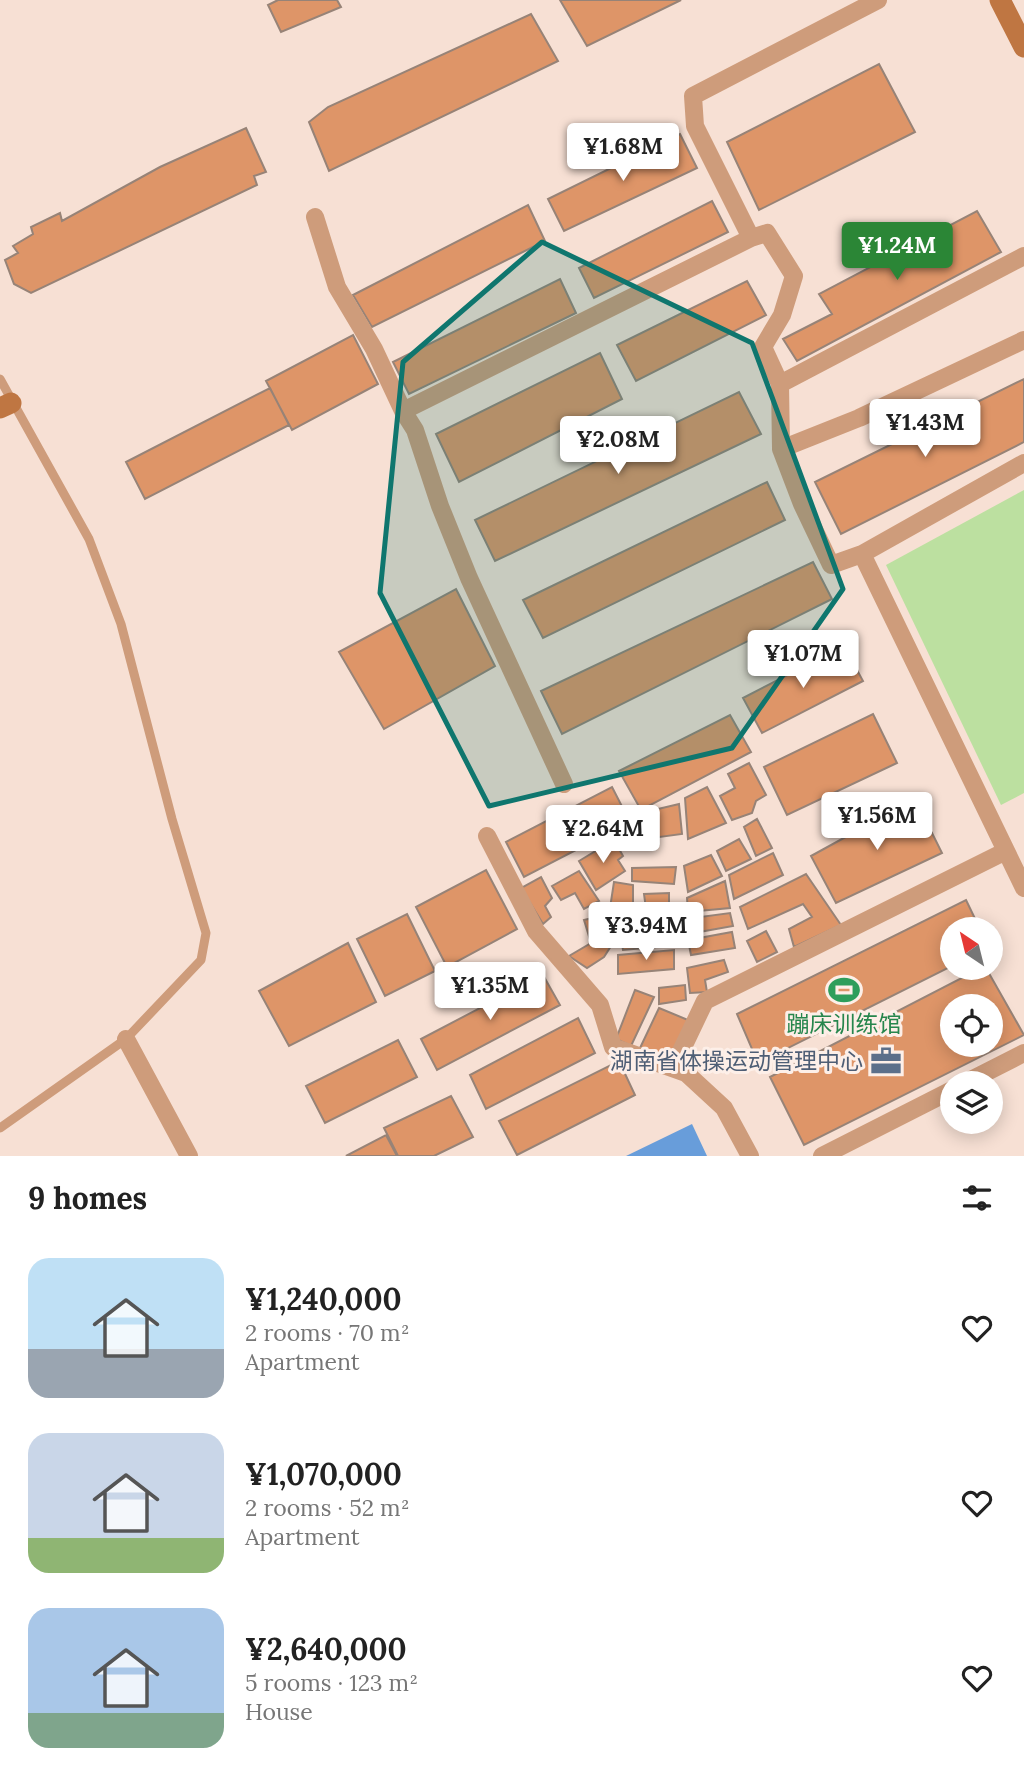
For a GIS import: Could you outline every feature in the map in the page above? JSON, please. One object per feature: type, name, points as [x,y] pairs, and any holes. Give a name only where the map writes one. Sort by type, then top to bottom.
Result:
[{"type":"main road","points":[[1000,0],[1024,47]]},
{"type":"street","points":[[751,238],[695,126],[693,96],[878,0]]},
{"type":"street","points":[[316,217],[337,287],[374,349],[415,430],[440,506],[469,578],[564,784]]},
{"type":"street","points":[[404,411],[751,238],[767,233],[794,276],[782,315],[763,347],[780,384],[781,449],[802,504],[831,565],[862,554],[1024,463]]},
{"type":"street","points":[[780,384],[1024,256]]},
{"type":"street","points":[[781,449],[859,418],[1024,340]]},
{"type":"street","points":[[862,554],[1024,888]]},
{"type":"street","points":[[487,836],[536,931],[600,1005],[613,1047],[686,1073],[724,1108],[750,1156]]},
{"type":"street","points":[[673,1068],[705,1000],[1006,851]]},
{"type":"street","points":[[126,1040],[189,1156]]},
{"type":"street","points":[[989,1071],[1024,1053]]},
{"type":"street","points":[[822,1156],[940,1096]]},
{"type":"lane","points":[[0,379],[6,405],[89,539],[121,624],[172,818],[206,933],[201,960],[126,1040],[0,1128]]},
{"type":"highlighted area","points":[[542,242],[752,343],[843,589],[732,748],[489,806],[380,593],[403,362]]},
{"type":"green space","points":[[1024,490],[1024,793],[1001,805],[886,565]]},
{"type":"water","points":[[692,1124],[707,1156],[626,1156]]},
{"type":"building","points":[[278,0],[337,0],[341,7],[281,32],[268,5]]},
{"type":"building","points":[[560,0],[681,0],[587,46]]},
{"type":"building","points":[[531,14],[558,61],[329,171],[309,122],[328,107]]},
{"type":"building","points":[[879,64],[915,132],[759,210],[727,142]]},
{"type":"building","points":[[246,128],[266,172],[254,176],[257,185],[31,293],[14,284],[5,260],[18,253],[13,246],[33,234],[31,227],[60,213],[62,221],[160,167]]},
{"type":"building","points":[[680,134],[697,168],[564,231],[548,199]]},
{"type":"building","points":[[712,201],[728,232],[594,298],[579,268]]},
{"type":"building","points":[[528,205],[545,241],[372,327],[353,295]]},
{"type":"building","points":[[977,211],[1001,252],[797,361],[783,339],[832,314],[819,294]]},
{"type":"building","points":[[560,279],[576,313],[409,394],[393,362]]},
{"type":"building","points":[[747,281],[766,315],[636,381],[617,345]]},
{"type":"building","points":[[353,335],[378,384],[292,430],[266,381]]},
{"type":"building","points":[[600,353],[622,399],[459,482],[436,434]]},
{"type":"building","points":[[1024,379],[1024,442],[841,534],[815,482]]},
{"type":"building","points":[[270,388],[289,425],[145,499],[126,462]]},
{"type":"building","points":[[739,392],[761,434],[495,561],[475,520]]},
{"type":"building","points":[[767,482],[785,520],[543,638],[523,600]]},
{"type":"building","points":[[813,562],[832,599],[562,734],[541,691]]},
{"type":"building","points":[[456,589],[495,666],[384,729],[339,652]]},
{"type":"building","points":[[844,646],[863,681],[762,733],[743,698]]},
{"type":"building","points":[[873,714],[897,763],[787,815],[764,767]]},
{"type":"building","points":[[730,715],[751,752],[641,810],[619,771]]},
{"type":"building","points":[[749,763],[766,795],[756,801],[752,813],[732,820],[720,796],[735,788],[728,774]]},
{"type":"building","points":[[612,787],[630,822],[524,877],[506,842]]},
{"type":"building","points":[[707,787],[726,823],[688,839],[685,798]]},
{"type":"building","points":[[915,799],[942,853],[836,903],[811,856]]},
{"type":"building","points":[[679,804],[682,834],[645,839],[641,813]]},
{"type":"building","points":[[757,819],[772,848],[756,856],[744,827]]},
{"type":"building","points":[[739,839],[751,859],[726,871],[717,851]]},
{"type":"building","points":[[614,840],[623,856],[618,860],[625,871],[596,890],[579,861]]},
{"type":"building","points":[[773,853],[783,875],[734,899],[729,875]]},
{"type":"building","points":[[711,855],[722,876],[688,892],[684,866]]},
{"type":"building","points":[[676,867],[674,884],[632,881],[632,868]]},
{"type":"building","points":[[486,870],[517,929],[447,967],[416,907]]},
{"type":"building","points":[[579,871],[599,901],[584,909],[575,893],[561,900],[552,886]]},
{"type":"building","points":[[806,874],[841,925],[794,947],[789,929],[812,917],[803,904],[748,929],[740,907]]},
{"type":"building","points":[[541,877],[552,898],[545,906],[551,917],[543,924],[521,888]]},
{"type":"building","points":[[725,881],[730,908],[688,912],[687,898]]},
{"type":"building","points":[[614,882],[633,885],[633,905],[610,908]]},
{"type":"building","points":[[669,893],[669,907],[646,909],[644,894]]},
{"type":"building","name":"蹦床训练馆","points":[[966,900],[974,917],[940,917],[940,972],[758,1063],[737,1014]]},
{"type":"building","points":[[627,910],[618,935],[604,957],[587,968],[569,956],[591,943],[584,920]]},
{"type":"building","points":[[730,913],[733,926],[688,934],[685,919]]},
{"type":"building","points":[[407,914],[435,971],[385,996],[357,939]]},
{"type":"building","points":[[669,916],[670,930],[629,932],[631,919]]},
{"type":"building","points":[[766,931],[777,952],[757,962],[747,941]]},
{"type":"building","points":[[732,932],[735,948],[691,955],[688,940]]},
{"type":"building","points":[[666,934],[667,946],[623,950],[621,938]]},
{"type":"building","points":[[348,943],[376,1002],[289,1046],[259,991]]},
{"type":"building","points":[[674,950],[674,969],[618,974],[618,955]]},
{"type":"building","points":[[724,960],[728,972],[705,980],[707,992],[690,993],[687,968]]},
{"type":"building","points":[[543,975],[560,1005],[437,1070],[421,1039]]},
{"type":"building","name":"湖南省体操运动管理中心","points":[[958,980],[993,980],[1001,994],[940,994],[940,1057],[980,1057],[952,1071],[940,1071],[940,1077],[804,1145],[770,1077]]},
{"type":"building","points":[[685,985],[686,1000],[659,1004],[659,988]]},
{"type":"building","points":[[635,990],[654,997],[631,1046],[616,1039]]},
{"type":"building","name":"湖南省体操运动管理中心","points":[[1003,998],[1024,1035],[1003,1046]]},
{"type":"building","points":[[659,1008],[688,1020],[670,1060],[640,1048]]},
{"type":"building","points":[[578,1018],[595,1053],[486,1109],[470,1075]]},
{"type":"building","points":[[398,1040],[417,1077],[325,1123],[306,1086]]},
{"type":"building","points":[[619,1061],[635,1095],[517,1155],[499,1121]]},
{"type":"building","points":[[451,1096],[473,1137],[434,1156],[398,1156],[384,1128]]},
{"type":"building","points":[[386,1135],[397,1156],[346,1156]]},
{"type":"place","name":"蹦床训练馆","points":[[844,990]]},
{"type":"place","name":"湖南省体操运动管理中心","points":[[886,1061]]}]
